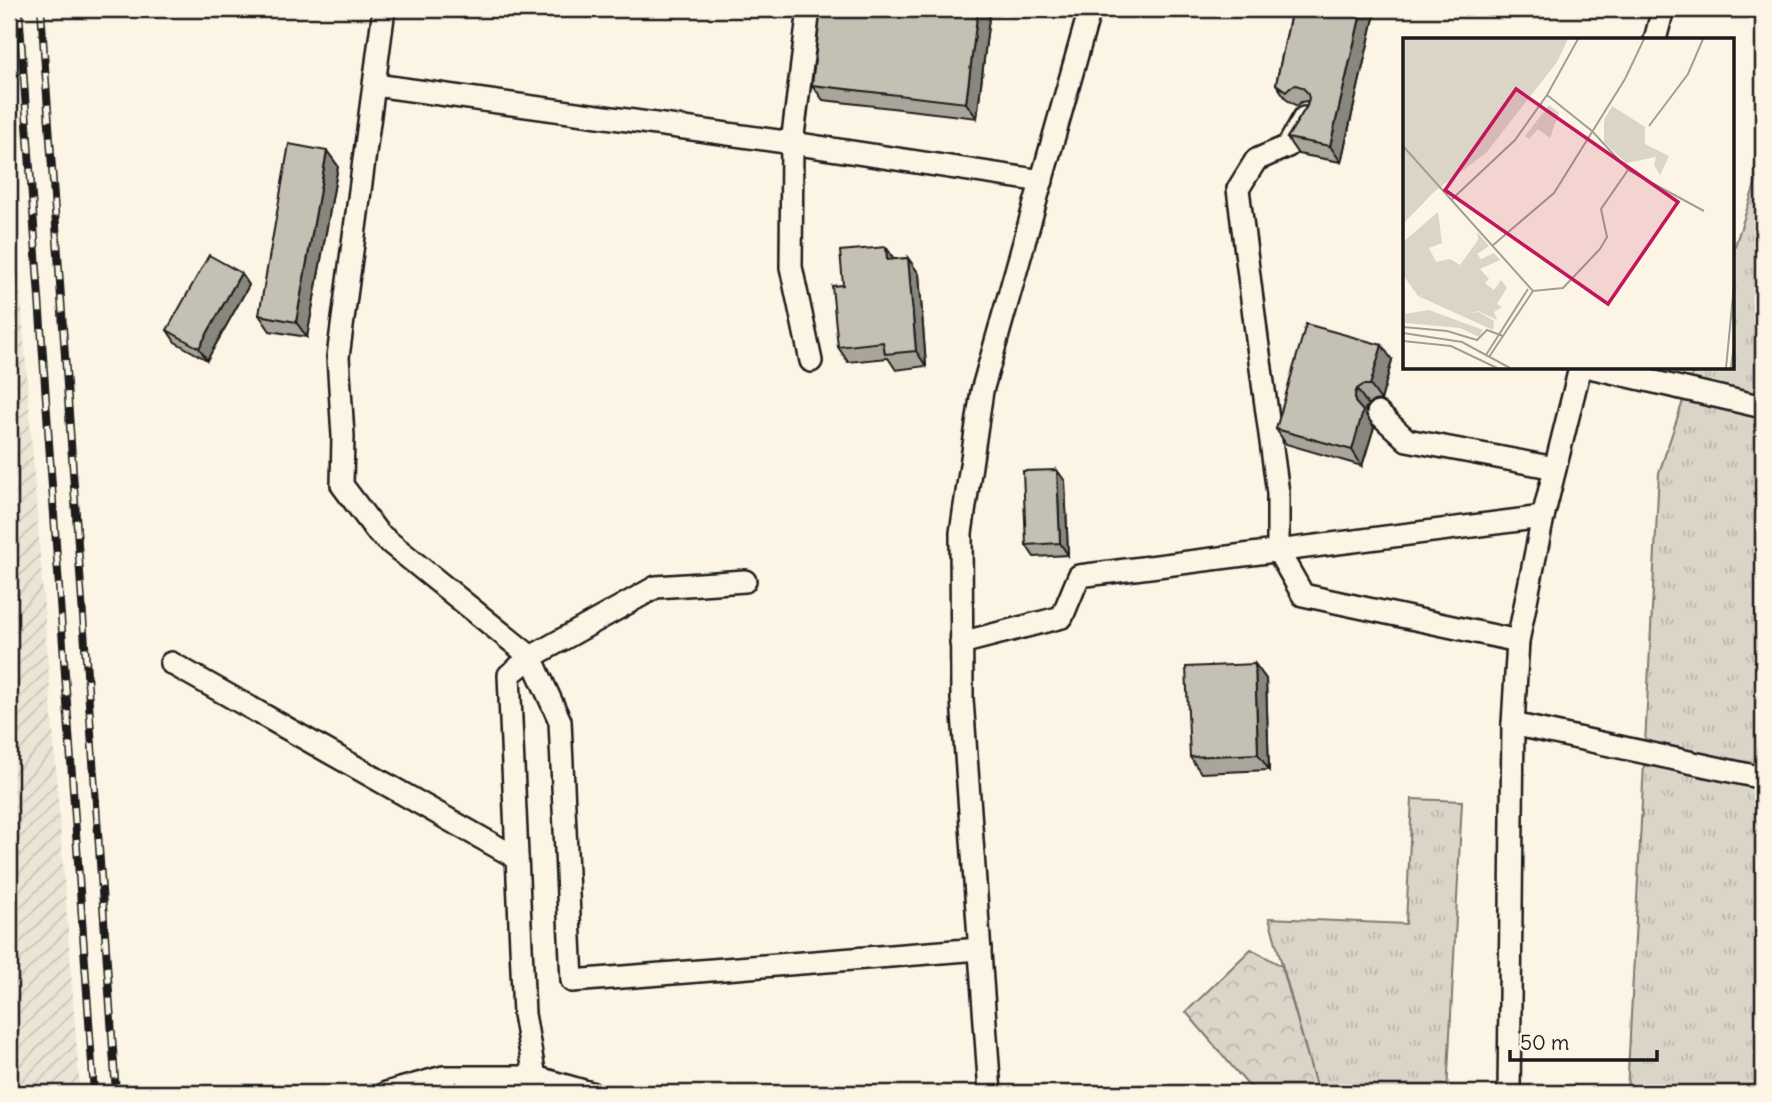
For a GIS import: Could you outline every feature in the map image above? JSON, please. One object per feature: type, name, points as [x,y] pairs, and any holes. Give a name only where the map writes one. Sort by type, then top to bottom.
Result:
[{"type":"street","points":[[384,9],[338,357],[343,436],[342,485],[379,533],[531,657],[560,721],[572,981],[980,949]]},
{"type":"street","points":[[808,9],[792,143],[791,267],[811,361]]},
{"type":"street","points":[[990,1093],[962,699],[961,533],[982,391],[1090,9]]},
{"type":"street","points":[[1655,38],[1662,9]]},
{"type":"street","points":[[375,85],[1042,181]]},
{"type":"street","points":[[1307,114],[1288,146],[1256,160],[1238,189],[1278,493],[1278,551],[1303,595],[1518,641]]},
{"type":"street","points":[[1509,1093],[1513,724],[1518,641],[1555,468],[1580,369]]},
{"type":"street","points":[[1598,369],[1763,407]]},
{"type":"street","points":[[1378,413],[1407,440],[1555,468]]},
{"type":"street","points":[[961,643],[1062,617],[1079,576],[1544,517]]},
{"type":"street","points":[[535,1077],[524,1014],[509,675],[531,657],[656,587],[745,581]]},
{"type":"street","points":[[171,663],[517,858]]},
{"type":"street","points":[[1513,724],[1763,778]]},
{"type":"street","points":[[386,1093],[443,1077],[535,1077],[592,1093]]},
{"type":"shaded area","points":[[9,137],[80,1093],[9,1093]]},
{"type":"green space","points":[[1763,160],[1763,1093],[1627,1093],[1659,473],[1694,369],[1734,369],[1734,249]]},
{"type":"green space","points":[[1412,799],[1462,801],[1447,1093],[1318,1093],[1269,918],[1406,924]]},
{"type":"green space","points":[[1251,949],[1282,966],[1318,1093],[1260,1093],[1247,1084],[1186,1012]]},
{"type":"building","points":[[821,9],[978,9],[966,103],[812,85]]},
{"type":"building","points":[[1292,9],[1362,9],[1330,146],[1287,138],[1307,106],[1309,98],[1302,87],[1296,85],[1286,91],[1276,84]]},
{"type":"building","points":[[289,144],[327,151],[296,322],[259,315]]},
{"type":"building","points":[[886,247],[887,260],[908,258],[916,351],[885,354],[883,342],[838,347],[832,286],[843,285],[840,251]]},
{"type":"building","points":[[209,255],[241,273],[199,348],[167,330]]},
{"type":"building","points":[[1306,324],[1382,345],[1370,385],[1363,385],[1355,394],[1355,402],[1363,411],[1352,450],[1276,429]]},
{"type":"building","points":[[1057,470],[1060,543],[1026,545],[1023,471]]},
{"type":"building","points":[[1255,664],[1258,754],[1190,757],[1186,667]]},
{"type":"building","points":[[456,1083],[467,1093],[446,1093]]},
{"type":"railway","points":[[19,9],[94,1093]]},
{"type":"railway","points":[[41,9],[116,1093]]}]
